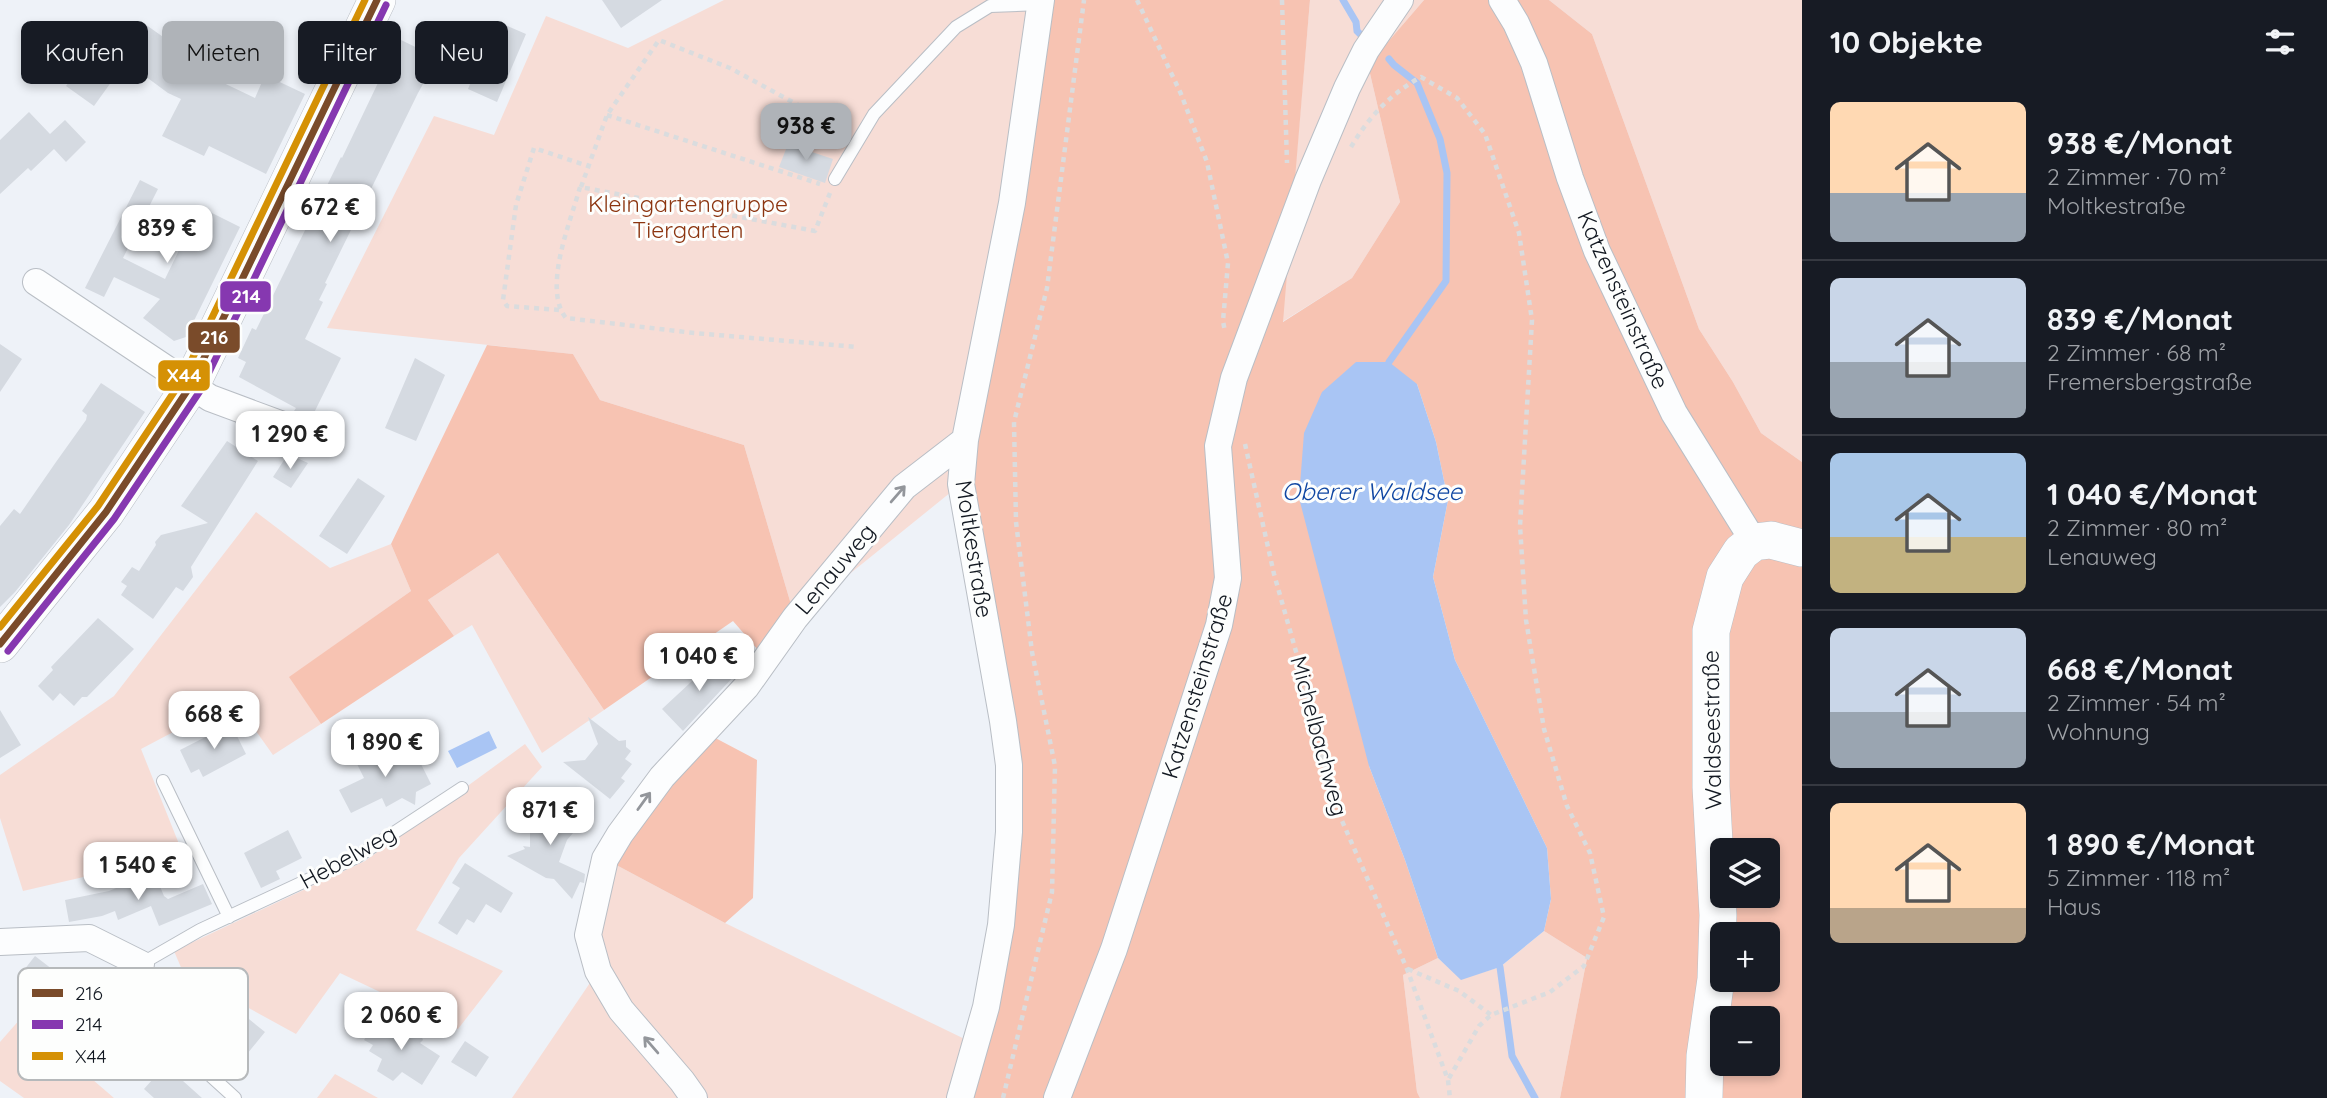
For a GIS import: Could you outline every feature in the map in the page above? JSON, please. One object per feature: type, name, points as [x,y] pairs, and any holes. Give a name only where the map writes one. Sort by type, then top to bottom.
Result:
[{"type":"main road","points":[[0,644],[106,512],[191,385],[377,0]]},
{"type":"main road","points":[[1754,541],[1771,540],[1802,548]]},
{"type":"main road","name":"Waldseestraße","points":[[1704,1098],[1705,1056],[1716,979],[1718,915],[1712,787],[1711,631],[1725,577],[1741,552],[1754,541]]},
{"type":"street","name":"Katzensteinstraße","points":[[1057,1098],[1114,949],[1219,625],[1228,578],[1218,446],[1234,378],[1308,180],[1366,50],[1401,0]]},
{"type":"street","name":"Katzensteinstraße","points":[[1502,0],[1534,63],[1570,178],[1597,251],[1674,413],[1754,541]]},
{"type":"street","name":"Moltkestraße","points":[[960,1098],[986,1007],[999,939],[1009,832],[1009,765],[1003,721],[961,484],[965,440],[1012,203],[1041,2]]},
{"type":"street","points":[[36,282],[210,398],[299,431]]},
{"type":"street","name":"Lenauweg","points":[[694,1098],[621,1010],[598,971],[588,935],[605,859],[662,777],[746,687],[795,618],[904,487],[965,440]]},
{"type":"street","points":[[0,942],[89,938],[141,964]]},
{"type":"lane","points":[[835,179],[874,114],[956,27],[990,6],[1041,2]]},
{"type":"lane","points":[[163,781],[229,917]]},
{"type":"lane","name":"Hebelweg","points":[[141,964],[200,930],[357,857],[462,788]]},
{"type":"lane","points":[[141,964],[144,968]]},
{"type":"lane","points":[[215,1080],[235,1098]]},
{"type":"path","points":[[1003,1098],[1052,892],[1055,766],[1032,652],[1016,522],[1014,422],[1047,288],[1084,0]]},
{"type":"path","points":[[1137,0],[1181,94],[1207,162],[1228,263],[1223,321],[1234,378]]},
{"type":"path","points":[[1282,0],[1287,173],[1308,180]]},
{"type":"path","points":[[857,347],[694,333],[566,318],[559,310],[555,279],[580,187],[607,116],[659,40],[730,68],[859,139]]},
{"type":"path","points":[[1350,149],[1363,126],[1407,85],[1420,77],[1457,98],[1485,134],[1519,233],[1532,320],[1520,526],[1526,620],[1544,729],[1567,806],[1590,853],[1604,917],[1584,966],[1550,992],[1491,1015],[1479,1026],[1448,1080]]},
{"type":"path","points":[[580,187],[815,231],[832,188],[607,116]]},
{"type":"path","points":[[559,310],[507,306],[503,300],[516,205],[534,148],[588,166]]},
{"type":"path","name":"Michelbachweg","points":[[1245,443],[1274,574],[1308,694],[1332,797],[1407,969],[1448,1080],[1450,1098]]},
{"type":"path","points":[[1407,969],[1459,991],[1491,1015]]},
{"type":"green space","name":"Kleingartengruppe Tiergarten","points":[[724,0],[1041,0],[961,484],[795,618],[744,445],[600,400],[573,354],[327,328],[434,116],[494,135],[546,16],[628,48]]},
{"type":"green space","points":[[1310,0],[1424,0],[1368,65],[1400,202],[1352,278],[1282,322]]},
{"type":"green space","points":[[1549,0],[1802,0],[1802,462],[1761,433],[1699,329],[1592,34]]},
{"type":"green space","points":[[256,512],[330,568],[391,544],[411,591],[290,677],[321,724],[273,755],[234,700],[141,749],[183,854],[23,891],[0,818],[0,775],[114,696]]},
{"type":"green space","points":[[498,553],[604,710],[542,753],[472,625],[454,636],[428,600]]},
{"type":"green space","points":[[525,744],[542,767],[459,858],[416,930],[503,971],[458,1029],[340,973],[296,1034],[248,1008],[248,968],[181,968],[174,951],[365,861]]},
{"type":"green space","points":[[605,859],[725,923],[975,1044],[960,1098],[512,1098],[598,971]]},
{"type":"green space","points":[[1544,931],[1587,958],[1560,1098],[1420,1098],[1417,1092],[1403,975],[1438,958],[1461,979],[1500,967]]},
{"type":"green space","points":[[18,1021],[18,1080],[93,1080],[114,1098],[24,1098],[0,1081],[0,1042]]},
{"type":"green space","points":[[335,1074],[378,1098],[317,1098]]},
{"type":"shaded area","points":[[1041,0],[1310,0],[1283,322],[1352,278],[1400,202],[1368,65],[1424,0],[1549,0],[1592,34],[1699,329],[1761,433],[1802,462],[1802,1098],[1560,1098],[1587,958],[1544,931],[1551,899],[1547,848],[1455,660],[1433,577],[1448,500],[1436,442],[1417,384],[1369,766],[1438,958],[1403,975],[1417,1092],[1420,1098],[960,1098],[1009,832],[961,484]]},
{"type":"shaded area","points":[[487,345],[573,354],[600,400],[744,445],[795,618],[766,659],[733,621],[604,710],[498,553],[428,600],[454,636],[321,724],[289,677],[411,591],[391,544]]},
{"type":"shaded area","points":[[704,732],[757,760],[753,898],[725,923],[605,859]]},
{"type":"water","name":"Oberer Waldsee","points":[[1356,362],[1389,362],[1417,384],[1436,442],[1448,500],[1433,577],[1455,660],[1547,848],[1551,899],[1544,931],[1500,967],[1461,980],[1438,958],[1369,766],[1299,498],[1304,433],[1322,392]]},
{"type":"water","points":[[489,731],[497,748],[457,768],[448,751]]},
{"type":"building","points":[[602,0],[662,0],[621,28]]},
{"type":"building","points":[[148,26],[162,36],[162,84],[226,84],[255,98],[261,84],[284,84],[305,94],[266,174],[209,146],[204,156],[162,136],[181,99],[148,78]]},
{"type":"building","points":[[508,26],[526,34],[508,76]]},
{"type":"building","points":[[401,40],[415,47],[415,84],[423,84],[325,283],[327,284],[319,300],[323,302],[305,339],[341,358],[311,419],[239,377],[246,362],[238,358],[252,328],[256,330],[377,84],[401,84]]},
{"type":"building","points":[[67,84],[110,84],[94,106],[66,86]]},
{"type":"building","points":[[470,84],[505,84],[497,102],[468,89]]},
{"type":"building","points":[[29,112],[50,134],[65,120],[86,142],[66,162],[54,149],[31,171],[28,168],[0,194],[0,140]]},
{"type":"building","points":[[788,144],[833,159],[825,183],[779,167]]},
{"type":"building","points":[[140,180],[158,189],[123,258],[165,279],[200,207],[240,227],[186,337],[174,341],[143,318],[160,299],[114,277],[104,297],[85,288]]},
{"type":"building","points":[[0,344],[22,359],[0,392]]},
{"type":"building","points":[[415,358],[445,375],[416,441],[385,428]]},
{"type":"building","points":[[101,383],[145,412],[69,525],[0,607],[0,526],[14,509],[20,514],[86,420],[87,415],[82,411]]},
{"type":"building","points":[[227,441],[258,461],[191,567],[193,577],[183,591],[176,587],[153,619],[121,595],[127,586],[121,582],[132,567],[139,571],[161,535],[208,523],[181,506]]},
{"type":"building","points":[[288,454],[308,463],[291,488],[273,477]]},
{"type":"building","points":[[358,478],[385,496],[347,554],[319,536]]},
{"type":"building","points":[[98,618],[134,649],[87,697],[82,697],[74,706],[60,693],[53,701],[38,686],[53,670],[51,667]]},
{"type":"building","points":[[719,656],[736,674],[683,731],[662,709]]},
{"type":"building","points":[[0,710],[21,745],[0,758]]},
{"type":"building","points":[[588,717],[619,741],[626,740],[626,747],[631,751],[625,759],[632,764],[621,778],[625,781],[610,799],[563,762],[585,760],[598,744]]},
{"type":"building","points":[[231,724],[246,754],[203,777],[199,769],[191,773],[180,750]]},
{"type":"building","points":[[373,746],[381,760],[409,746],[415,759],[418,758],[431,784],[416,792],[415,805],[402,798],[386,807],[382,798],[351,813],[339,790],[364,778],[353,756]]},
{"type":"building","points":[[540,798],[579,826],[567,840],[559,862],[585,874],[584,883],[580,882],[572,899],[554,879],[546,878],[507,856],[525,849],[523,846],[530,847],[530,805],[537,806]]},
{"type":"building","points":[[288,830],[302,858],[276,871],[280,879],[261,888],[244,853]]},
{"type":"building","points":[[465,863],[513,893],[501,913],[486,904],[474,923],[467,919],[457,935],[438,923],[460,888],[452,883]]},
{"type":"building","points":[[154,872],[164,896],[168,899],[203,884],[212,904],[159,926],[151,906],[118,920],[115,911],[69,922],[65,900],[109,891]]},
{"type":"building","points":[[35,956],[51,968],[26,968]]},
{"type":"building","points":[[248,1018],[265,1032],[248,1053]]},
{"type":"building","points":[[388,1020],[401,1028],[411,1025],[419,1030],[423,1040],[420,1043],[440,1056],[422,1085],[402,1072],[393,1081],[377,1071],[382,1059],[369,1051],[373,1045],[364,1040],[376,1021],[384,1026]]},
{"type":"building","points":[[465,1041],[489,1057],[476,1077],[451,1062]]},
{"type":"building","points":[[152,1080],[184,1080],[202,1098],[154,1098],[144,1089]]},
{"type":"waterway","points":[[1343,0],[1356,22],[1357,31],[1363,37]]},
{"type":"waterway","points":[[1389,59],[1417,83],[1440,139],[1447,173],[1446,281],[1389,362]]},
{"type":"waterway","points":[[1500,967],[1512,1056],[1535,1098]]},
{"type":"transit line","name":"X44","points":[[0,627],[98,506],[182,380],[365,0]]},
{"type":"transit line","name":"216","points":[[0,644],[106,512],[191,385],[377,0]]},
{"type":"transit line","name":"214","points":[[8,651],[114,519],[200,391],[386,5]]}]
